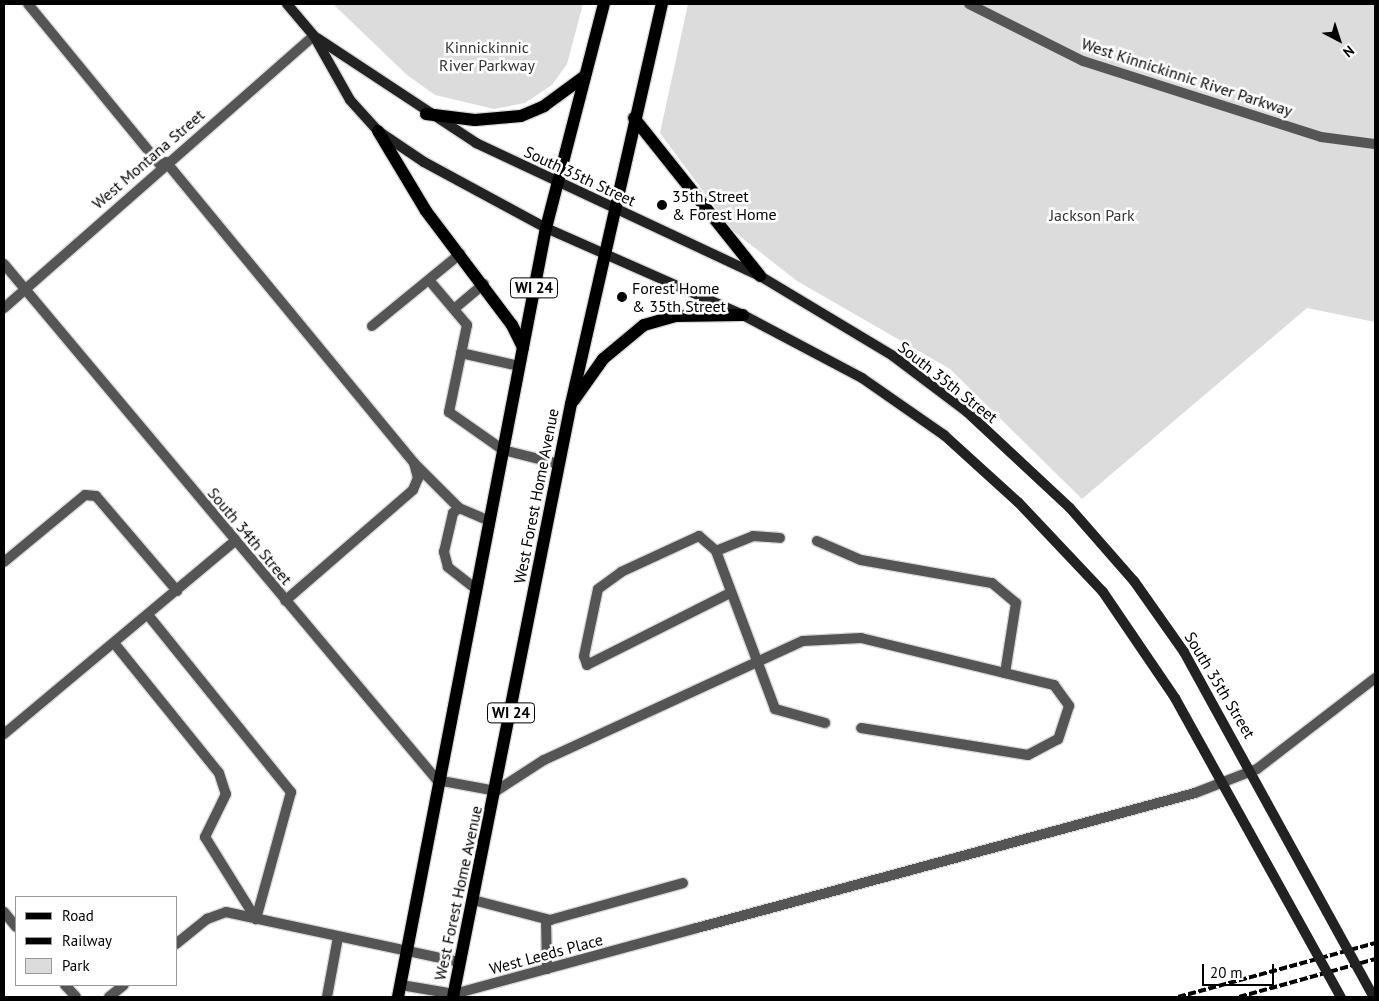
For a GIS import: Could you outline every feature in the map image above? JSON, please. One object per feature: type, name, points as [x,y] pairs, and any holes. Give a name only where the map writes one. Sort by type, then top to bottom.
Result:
[{"type":"main road","name":"South 35th Street","points":[[287,4],[314,36],[350,100],[378,131],[424,162],[546,228],[743,315],[862,378],[944,435],[1018,502],[1103,592],[1175,698],[1341,997]]},
{"type":"main road","name":"WI 24","points":[[399,991],[437,780],[546,228],[604,4]]},
{"type":"main road","name":"West Forest Home Avenue","points":[[453,996],[496,790],[571,404],[634,118],[662,4]]},
{"type":"main road","name":"South 35th Street","points":[[314,36],[426,114],[558,183],[760,276],[893,356],[966,411],[1070,508],[1134,582],[1184,652],[1374,997]]},
{"type":"main road","points":[[426,114],[475,120],[521,116],[544,106],[585,76]]},
{"type":"main road","points":[[634,118],[760,276]]},
{"type":"main road","points":[[378,131],[426,211],[484,284],[523,348]]},
{"type":"main road","points":[[571,404],[603,358],[644,325],[675,316],[743,315]]},
{"type":"street","points":[[28,4],[414,463],[460,508],[489,521]]},
{"type":"street","name":"West Kinnickinnic River Parkway","points":[[969,4],[1083,61],[1321,136],[1375,144]]},
{"type":"street","name":"West Montana Street","points":[[4,308],[164,164],[314,36]]},
{"type":"street","points":[[372,326],[460,254]]},
{"type":"street","name":"South 34th Street","points":[[4,264],[234,542],[437,780]]},
{"type":"street","points":[[429,280],[467,325],[449,412],[503,450],[559,464]]},
{"type":"street","points":[[454,309],[484,284]]},
{"type":"street","points":[[461,353],[519,366]]},
{"type":"street","points":[[285,602],[413,490],[418,478],[414,463]]},
{"type":"street","points":[[4,562],[85,495],[96,496],[177,591]]},
{"type":"street","points":[[460,508],[453,513],[444,560],[476,588]]},
{"type":"street","points":[[730,593],[588,665],[584,656],[598,589],[621,572],[699,536],[716,551],[730,593],[775,709],[825,723]]},
{"type":"street","points":[[716,551],[753,536],[780,538]]},
{"type":"street","points":[[817,541],[861,560],[992,583],[1016,603],[1005,673]]},
{"type":"street","points":[[4,734],[234,542]]},
{"type":"street","points":[[148,615],[291,792],[256,918]]},
{"type":"street","points":[[437,780],[496,790],[544,760],[757,660],[803,641],[861,638],[1005,673],[1054,685],[1069,706],[1058,739],[1028,756],[861,728]]},
{"type":"street","points":[[114,643],[219,773],[226,794],[205,837],[256,918]]},
{"type":"street","name":"West Leeds Place","points":[[399,991],[453,996],[1195,793],[1256,769],[1375,678]]},
{"type":"street","points":[[473,900],[546,920],[683,882]]},
{"type":"street","points":[[4,912],[15,926]]},
{"type":"street","points":[[178,942],[207,919],[226,912],[460,962]]},
{"type":"street","points":[[546,920],[547,969]]},
{"type":"street","points":[[327,997],[338,936]]},
{"type":"street","points":[[66,986],[76,997]]},
{"type":"street","points":[[109,997],[123,986]]},
{"type":"green space","name":"Kinnickinnic River Parkway","points":[[333,4],[583,4],[567,64],[552,85],[525,103],[494,109],[435,95],[407,75]]},
{"type":"green space","name":"Jackson Park","points":[[688,4],[1375,4],[1375,322],[1307,308],[1082,499],[950,369],[797,281],[732,230],[660,133]]},
{"type":"railway","points":[[1178,997],[1375,943]]},
{"type":"railway","points":[[1239,997],[1375,959]]},
{"type":"place","name":"35th Street & Forest Home","points":[[662,205]]},
{"type":"place","name":"Forest Home & 35th Street","points":[[622,297]]}]
